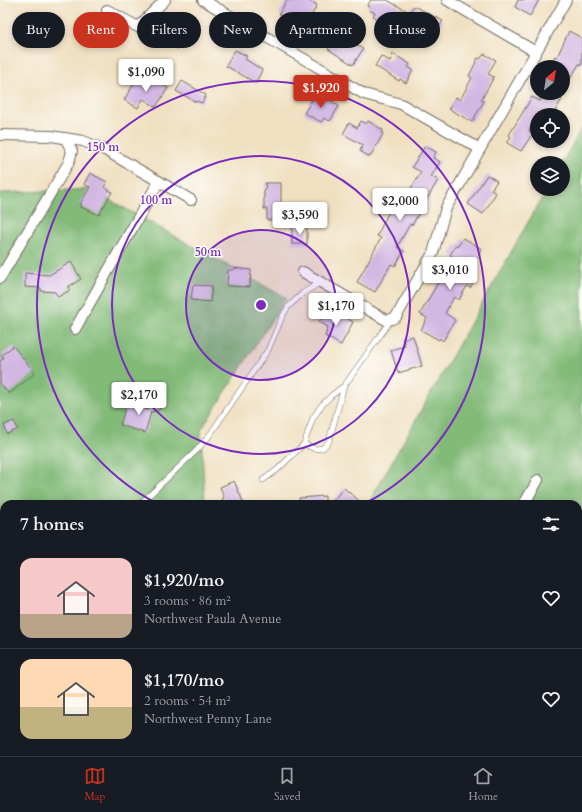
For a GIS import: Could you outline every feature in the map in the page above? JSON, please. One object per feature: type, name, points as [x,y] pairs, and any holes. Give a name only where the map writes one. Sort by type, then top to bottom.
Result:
[{"type":"street","points":[[107,10],[138,27],[165,0]]},
{"type":"street","points":[[203,0],[364,94],[401,104],[480,149]]},
{"type":"street","points":[[447,0],[536,52]]},
{"type":"street","points":[[303,272],[386,320],[392,319],[398,314],[433,253],[446,208],[566,0]]},
{"type":"street","points":[[0,135],[65,138],[83,141],[103,149],[191,200]]},
{"type":"street","points":[[0,278],[69,162],[72,152],[65,138]]},
{"type":"street","points":[[75,329],[160,182]]},
{"type":"street","points":[[526,500],[538,480]]},
{"type":"lane","points":[[144,500],[197,450],[208,436],[268,350],[282,317],[288,307],[303,293],[321,282]]},
{"type":"lane","points":[[263,480],[277,470],[304,444],[313,418],[321,406],[344,386],[365,360],[392,319]]},
{"type":"lane","points":[[304,444],[315,449],[323,448],[329,441],[344,386]]},
{"type":"green space","points":[[582,127],[582,500],[370,500],[543,196],[570,196],[570,156],[566,156]]},
{"type":"green space","points":[[90,189],[286,298],[201,430],[205,500],[0,500],[0,193]]},
{"type":"building","points":[[287,0],[308,0],[317,5],[313,12],[280,12]]},
{"type":"building","points":[[371,0],[387,0],[409,12],[374,12],[369,10],[370,7],[367,6]]},
{"type":"building","points":[[518,0],[539,0],[530,16],[515,7]]},
{"type":"building","points":[[414,6],[426,12],[409,12]]},
{"type":"building","points":[[569,31],[582,38],[582,65],[579,64],[570,79],[570,60],[553,60],[555,56],[557,57]]},
{"type":"building","points":[[361,48],[363,49],[353,65],[328,49]]},
{"type":"building","points":[[235,50],[247,56],[245,59],[262,70],[256,83],[226,66]]},
{"type":"building","points":[[393,54],[410,64],[408,67],[413,70],[406,83],[400,79],[399,81],[375,66],[381,56],[390,61]]},
{"type":"building","points":[[484,54],[496,60],[488,74],[494,77],[481,100],[484,101],[472,122],[449,109],[456,97],[460,100],[472,78],[469,76],[478,58],[480,59]]},
{"type":"building","points":[[147,76],[168,88],[156,107],[143,99],[138,108],[124,100],[137,79],[143,83]]},
{"type":"building","points":[[182,81],[206,95],[202,103],[196,102],[176,91]]},
{"type":"building","points":[[315,95],[321,99],[323,96],[339,106],[330,121],[324,118],[321,122],[304,113]]},
{"type":"building","points":[[530,100],[561,100],[557,108],[530,108],[530,138],[521,151],[507,143],[511,137],[509,135]]},
{"type":"building","points":[[361,121],[366,124],[368,121],[383,130],[383,134],[370,157],[360,151],[363,145],[343,134],[349,123],[357,128]]},
{"type":"building","points":[[425,146],[436,152],[433,158],[440,162],[431,176],[438,180],[412,225],[410,224],[397,247],[404,251],[395,266],[391,264],[375,292],[357,282],[381,238],[377,236],[393,203],[398,206],[401,202],[402,203],[421,172],[412,167]]},
{"type":"building","points":[[90,173],[107,182],[104,187],[112,192],[99,215],[81,207],[82,205],[80,204],[90,187],[84,184]]},
{"type":"building","points":[[487,175],[497,181],[491,190],[496,193],[483,214],[468,204]]},
{"type":"building","points":[[265,183],[281,183],[281,207],[286,207],[286,220],[267,220],[267,209],[264,209],[264,190],[266,190]]},
{"type":"building","points":[[292,227],[307,227],[307,244],[292,244]]},
{"type":"building","points":[[463,238],[482,249],[466,277],[474,282],[470,288],[467,286],[459,300],[454,297],[445,313],[455,320],[443,341],[440,338],[439,340],[421,330],[427,318],[420,314],[439,281],[442,282],[446,275],[448,276],[458,260],[450,255],[456,245],[458,246]]},
{"type":"building","points":[[71,262],[81,279],[68,287],[70,290],[58,297],[55,292],[41,291],[41,288],[25,287],[25,273],[49,275]]},
{"type":"building","points":[[234,268],[251,270],[250,287],[227,286],[228,270],[234,270]]},
{"type":"building","points":[[193,285],[212,286],[210,302],[191,300]]},
{"type":"building","points":[[336,311],[353,322],[341,345],[325,336],[328,327],[319,322],[325,312],[332,317]]},
{"type":"building","points":[[413,336],[422,366],[398,373],[391,350],[405,346],[403,339]]},
{"type":"building","points":[[13,346],[35,373],[9,394],[0,383],[0,361],[4,358],[2,355]]},
{"type":"building","points":[[153,397],[163,401],[159,410],[151,412],[145,433],[120,425],[127,403],[148,410]]},
{"type":"building","points":[[14,421],[18,429],[7,434],[4,425]]},
{"type":"building","points":[[234,481],[242,500],[222,500],[224,496],[220,487]]},
{"type":"building","points":[[344,488],[358,500],[334,500]]},
{"type":"building","points":[[325,496],[325,500],[299,500],[299,498]]}]
